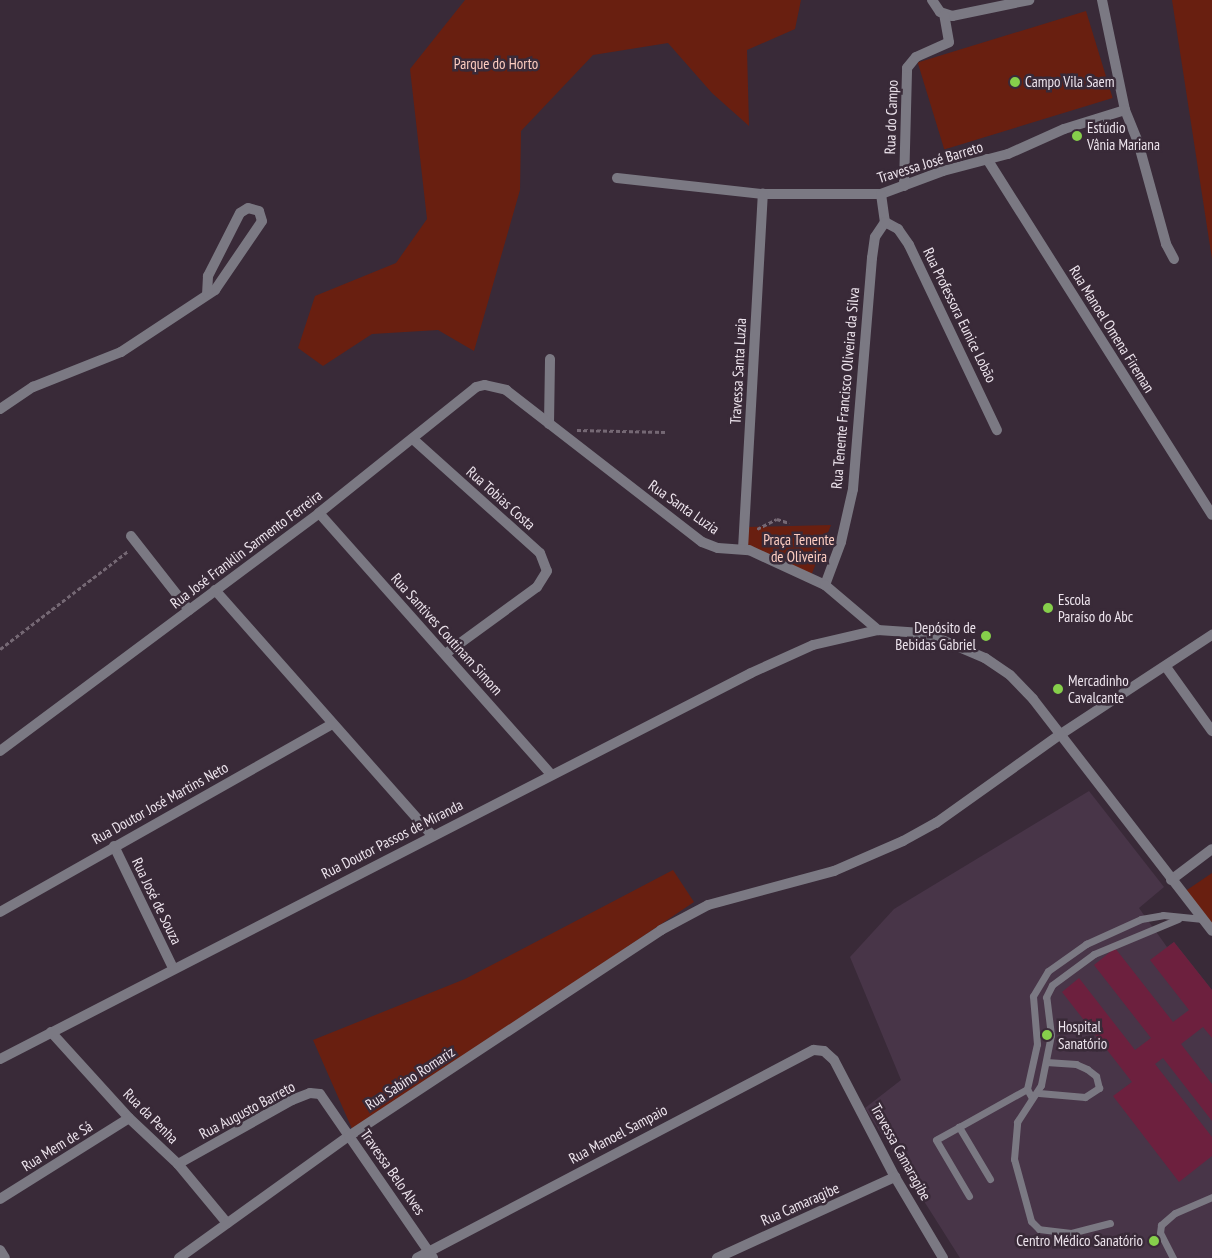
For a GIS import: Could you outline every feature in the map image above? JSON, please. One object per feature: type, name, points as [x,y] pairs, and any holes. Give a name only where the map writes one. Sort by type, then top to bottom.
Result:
[{"type":"street","points":[[932,0],[944,15],[962,15],[1029,0]]},
{"type":"street","points":[[1102,0],[1125,110],[1146,167],[1162,232],[1174,258]]},
{"type":"street","name":"Rua do Campo","points":[[904,186],[907,68],[916,57],[949,42],[944,15]]},
{"type":"street","name":"Travessa José Barreto","points":[[617,178],[762,194],[881,194],[988,159],[1125,110]]},
{"type":"street","name":"Rua Manoel Omena Fireman","points":[[988,159],[1212,515]]},
{"type":"street","name":"Travessa Santa Luzia","points":[[744,544],[762,194]]},
{"type":"street","points":[[881,194],[885,222]]},
{"type":"street","points":[[0,409],[33,387],[121,352],[220,286],[262,221],[259,211],[248,208],[240,213],[208,276],[207,293]]},
{"type":"street","name":"Rua Professora Eunice Lobão","points":[[885,222],[898,229],[909,245],[997,430]]},
{"type":"street","name":"Rua Tenente Francisco Oliveira da Silva","points":[[825,585],[841,542],[853,489],[872,258],[875,237],[885,222]]},
{"type":"street","points":[[550,359],[552,426]]},
{"type":"street","name":"Rua José Franklin Sarmento Ferreira","points":[[0,751],[320,513],[414,440],[476,387],[495,386],[511,394]]},
{"type":"street","name":"Rua Santa Luzia","points":[[511,394],[702,542],[718,548],[744,544],[825,585],[878,630]]},
{"type":"street","name":"Rua Tobias Costa","points":[[414,440],[540,553],[547,571],[537,587],[445,654]]},
{"type":"street","name":"Rua Santives Coutinam Simom","points":[[320,513],[551,774]]},
{"type":"street","points":[[134,540],[189,610]]},
{"type":"street","points":[[215,590],[432,835]]},
{"type":"street","name":"Rua Doutor Passos de Miranda","points":[[0,1058],[551,774],[800,651],[834,639],[878,630],[922,633],[986,658],[1010,675],[1033,699],[1061,734],[1212,932]]},
{"type":"street","name":"Rua Sabino Romariz","points":[[179,1258],[349,1136],[661,930],[708,906],[834,871],[903,841],[936,823],[1061,734],[1166,667],[1212,635]]},
{"type":"street","points":[[1166,667],[1212,731]]},
{"type":"street","name":"Rua Doutor José Martins Neto","points":[[2,911],[332,724]]},
{"type":"street","name":"Rua José de Souza","points":[[114,846],[173,968]]},
{"type":"street","points":[[1171,880],[1212,849]]},
{"type":"street","name":"Rua da Penha","points":[[51,1032],[129,1118],[178,1164],[227,1223]]},
{"type":"street","name":"Rua Manoel Sampaio","points":[[417,1258],[431,1255],[798,1056],[824,1051],[834,1060]]},
{"type":"street","name":"Travessa Camaragibe","points":[[834,1060],[895,1177],[943,1258]]},
{"type":"street","name":"Rua Augusto Barreto","points":[[178,1164],[310,1093],[320,1094],[329,1103]]},
{"type":"street","name":"Travessa Belo Alves","points":[[329,1103],[349,1136],[431,1255]]},
{"type":"street","name":"Rua Mem de Sá","points":[[0,1198],[129,1118]]},
{"type":"street","name":"Rua Camaragibe","points":[[717,1258],[729,1255],[895,1177]]},
{"type":"street","points":[[0,1250],[5,1258]]},
{"type":"lane","points":[[1032,1098],[1027,1089],[1037,1044],[1033,996],[1042,978],[1086,944],[1105,934],[1155,916],[1203,920]]},
{"type":"lane","points":[[1110,1223],[1071,1233],[1039,1229],[1031,1220],[1014,1159],[1017,1122],[1032,1098],[1038,1093],[1046,1062],[1051,1035],[1046,997],[1052,985],[1094,954],[1178,919]]},
{"type":"lane","points":[[1038,1093],[1085,1097],[1099,1088],[1096,1076],[1087,1069],[1076,1064],[1046,1062]]},
{"type":"lane","points":[[969,1196],[936,1140],[1027,1089]]},
{"type":"lane","points":[[959,1127],[990,1179]]},
{"type":"lane","points":[[1173,1258],[1160,1233],[1161,1225],[1175,1212],[1212,1197]]},
{"type":"path","points":[[552,426],[665,432]]},
{"type":"path","points":[[744,544],[764,523],[777,519],[789,523]]},
{"type":"path","points":[[0,649],[134,540]]},
{"type":"shaded area","name":"Hospital Sanatório","points":[[1089,791],[1164,887],[1139,908],[1167,947],[1174,942],[1212,990],[1212,1258],[960,1258],[865,1108],[901,1080],[850,957],[894,909]]},
{"type":"green space","name":"Parque do Horto","points":[[465,0],[801,0],[795,29],[747,50],[749,126],[712,93],[668,43],[593,55],[521,131],[520,190],[474,351],[438,330],[372,334],[323,366],[298,348],[315,296],[396,263],[427,219],[410,69]]},
{"type":"green space","points":[[1172,0],[1212,0],[1212,259]]},
{"type":"green space","name":"Campo Vila Saem","points":[[1086,11],[1113,98],[944,149],[918,62]]},
{"type":"green space","name":"Praça Tenente de Oliveira","points":[[831,525],[811,576],[773,560],[744,542],[748,527]]},
{"type":"green space","points":[[673,870],[694,902],[353,1131],[313,1040],[465,979]]},
{"type":"green space","points":[[1212,873],[1212,928],[1184,892]]},
{"type":"building","points":[[1174,942],[1212,990],[1212,1038],[1203,1027],[1181,1044],[1212,1084],[1212,1121],[1163,1058],[1155,1064],[1212,1137],[1212,1156],[1179,1182],[1113,1096],[1132,1082],[1062,992],[1079,978],[1135,1050],[1151,1038],[1094,965],[1115,948],[1173,1022],[1189,1010],[1150,960]]},
{"type":"place","name":"Campo Vila Saem","points":[[1015,82]]},
{"type":"place","name":"Estúdio Vânia Mariana","points":[[1077,136]]},
{"type":"place","name":"Escola Paraíso do Abc","points":[[1048,608]]},
{"type":"place","name":"Depósito de Bebidas Gabriel","points":[[986,636]]},
{"type":"place","name":"Mercadinho Cavalcante","points":[[1058,689]]},
{"type":"place","name":"Hospital Sanatório","points":[[1047,1035]]},
{"type":"place","name":"Centro Médico Sanatório","points":[[1154,1241]]}]
